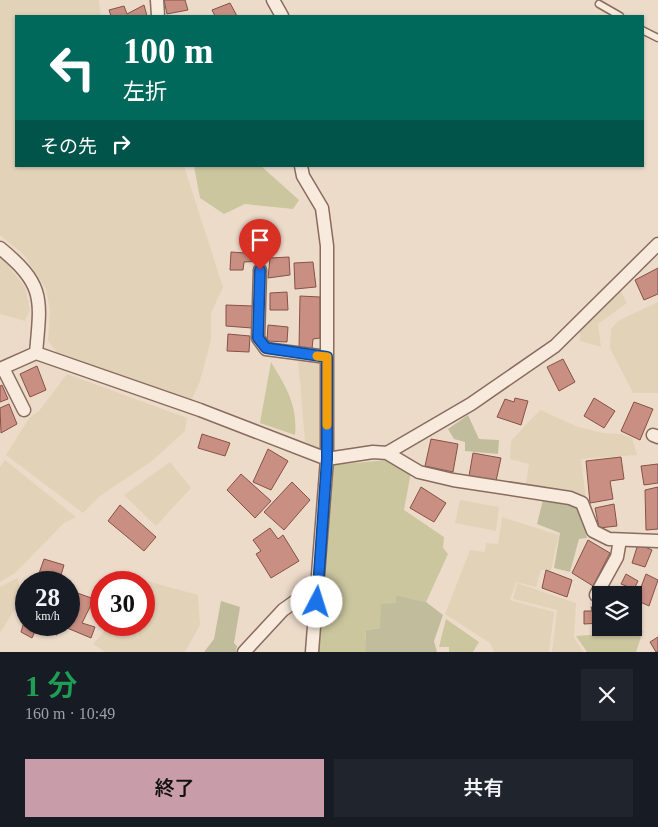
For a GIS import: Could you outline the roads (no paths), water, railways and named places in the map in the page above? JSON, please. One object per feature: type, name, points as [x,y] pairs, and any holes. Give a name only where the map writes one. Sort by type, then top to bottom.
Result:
[{"type":"street","points":[[157,0],[158,15]]},
{"type":"street","points":[[273,0],[281,15]]},
{"type":"street","points":[[302,167],[303,176],[322,208],[327,246],[327,459],[312,652]]},
{"type":"street","points":[[386,453],[471,404],[554,346],[658,244]]},
{"type":"street","points":[[0,248],[20,264],[32,280],[40,303],[36,353]]},
{"type":"street","points":[[260,270],[258,338],[266,348],[327,357]]},
{"type":"street","points":[[24,410],[2,368],[36,353],[200,410],[327,459],[373,452],[386,453],[419,472],[427,474],[453,480],[570,498],[582,503],[593,531],[608,539],[658,541]]},
{"type":"street","points":[[601,586],[616,557],[620,540]]},
{"type":"street","points":[[244,652],[283,610],[318,586]]},
{"type":"lane","points":[[599,4],[618,15]]},
{"type":"lane","points":[[644,31],[658,38]]}]
